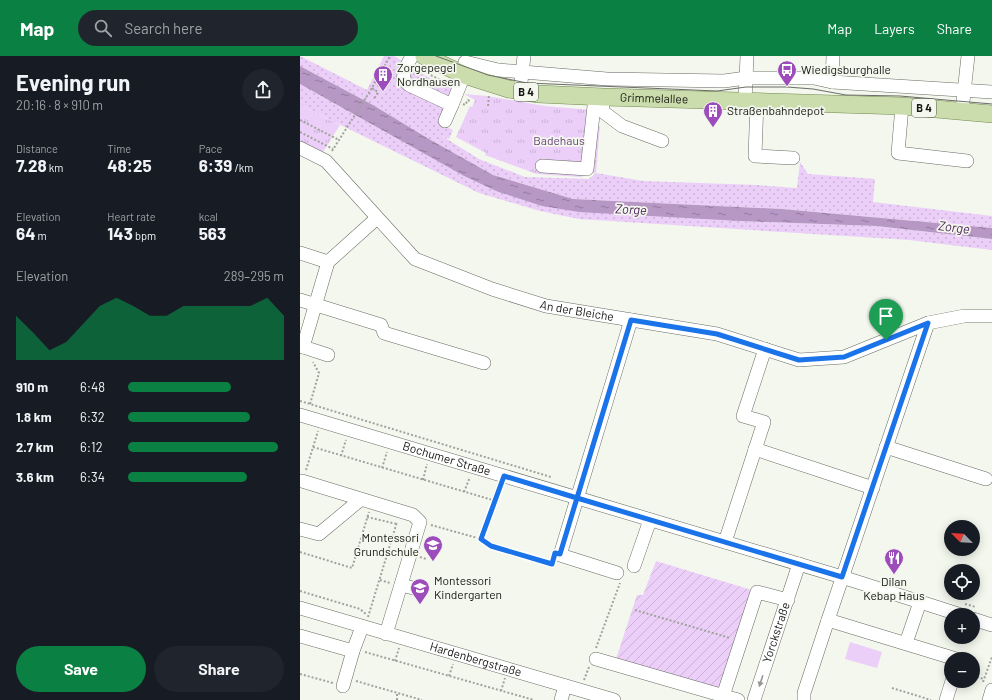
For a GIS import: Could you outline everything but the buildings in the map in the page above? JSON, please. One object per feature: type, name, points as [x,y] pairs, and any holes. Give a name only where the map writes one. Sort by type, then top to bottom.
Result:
[{"type":"main road","name":"Grimmelallee","points":[[424,56],[465,68],[508,89],[520,91],[599,97],[902,106],[992,114]]},
{"type":"street","points":[[412,56],[405,69],[403,79],[408,85],[452,105]]},
{"type":"street","points":[[520,91],[524,56]]},
{"type":"street","points":[[747,56],[746,78],[751,101],[755,156],[793,154]]},
{"type":"street","points":[[832,82],[834,56]]},
{"type":"street","points":[[962,111],[968,56]]},
{"type":"street","points":[[445,121],[465,68],[607,79],[724,81],[746,78],[814,78],[832,82],[992,92]]},
{"type":"street","points":[[599,97],[602,112],[622,126],[662,141]]},
{"type":"street","points":[[542,166],[587,169],[599,97]]},
{"type":"street","points":[[902,106],[898,153],[967,161]]},
{"type":"street","name":"An der Bleiche","points":[[300,148],[326,161],[415,259],[492,289],[546,306],[717,334],[799,360],[844,357],[928,323],[964,316],[992,316]]},
{"type":"street","points":[[328,355],[302,347],[328,262],[377,218]]},
{"type":"street","points":[[300,253],[328,262]]},
{"type":"street","points":[[300,300],[381,325],[384,333],[484,363]]},
{"type":"street","points":[[620,576],[560,554],[631,320]]},
{"type":"street","points":[[804,700],[804,693],[842,577],[928,323]]},
{"type":"street","points":[[725,542],[764,422],[743,416],[765,348]]},
{"type":"street","name":"Bochumer Straße","points":[[300,415],[506,470],[577,498],[842,577],[944,610]]},
{"type":"street","points":[[886,447],[986,479]]},
{"type":"street","points":[[755,449],[873,488]]},
{"type":"street","points":[[302,481],[413,515],[420,522],[386,634]]},
{"type":"street","points":[[300,529],[318,534],[366,501]]},
{"type":"street","points":[[634,566],[650,520]]},
{"type":"street","name":"Yorckstraße","points":[[754,700],[799,564]]},
{"type":"street","points":[[401,584],[417,589]]},
{"type":"street","points":[[723,696],[757,592],[788,600]]},
{"type":"street","points":[[906,643],[920,602]]},
{"type":"street","name":"Hardenbergstraße","points":[[300,608],[367,621],[386,634],[565,686],[578,693],[614,700]]},
{"type":"street","points":[[828,620],[944,655]]},
{"type":"street","points":[[344,682],[353,650],[367,621]]},
{"type":"street","points":[[980,621],[992,625]]},
{"type":"street","points":[[300,636],[353,650]]},
{"type":"street","points":[[594,658],[738,700]]},
{"type":"street","points":[[561,700],[565,686]]},
{"type":"street","points":[[946,700],[950,688]]},
{"type":"street","points":[[987,688],[989,700]]},
{"type":"path","points":[[326,161],[370,92],[390,56]]},
{"type":"path","points":[[372,88],[378,92],[374,99]]},
{"type":"path","points":[[488,106],[489,95]]},
{"type":"path","points":[[466,105],[468,100],[471,101]]},
{"type":"path","points":[[300,120],[339,140]]},
{"type":"path","points":[[300,132],[333,150]]},
{"type":"path","points":[[302,347],[319,373],[310,404]]},
{"type":"path","points":[[300,401],[326,408],[506,470],[552,477]]},
{"type":"path","points":[[302,481],[326,408]]},
{"type":"path","points":[[341,456],[346,440]]},
{"type":"path","points":[[313,447],[496,501]]},
{"type":"path","points":[[382,468],[387,452]]},
{"type":"path","points":[[423,480],[427,464]]},
{"type":"path","points":[[481,539],[506,470]]},
{"type":"path","points":[[464,492],[470,477]]},
{"type":"path","points":[[300,552],[352,568],[367,517],[366,501]]},
{"type":"path","points":[[367,621],[400,511]]},
{"type":"path","points":[[367,517],[397,524]]},
{"type":"path","points":[[420,522],[481,539],[491,546],[552,564],[555,553],[560,554]]},
{"type":"path","points":[[578,693],[594,658],[620,576]]},
{"type":"path","points":[[300,591],[360,609],[367,621]]},
{"type":"path","points":[[635,610],[741,641]]},
{"type":"path","points":[[353,650],[534,700]]},
{"type":"path","points":[[987,688],[984,679],[992,657]]},
{"type":"path","points":[[300,674],[397,693],[422,700]]},
{"type":"path","points":[[980,678],[984,679]]},
{"type":"path","points":[[892,688],[931,700]]},
{"type":"path","points":[[396,700],[397,693]]},
{"type":"green space","points":[[300,56],[367,90],[384,56],[394,56],[422,74],[455,90],[439,123],[453,130],[449,139],[442,136],[479,159],[525,177],[589,179],[596,173],[643,181],[797,188],[800,162],[808,174],[875,179],[873,202],[992,216],[992,228],[782,209],[573,199],[493,175],[373,105],[300,66]]},
{"type":"green space","points":[[300,84],[464,176],[496,191],[740,221],[876,226],[992,239],[992,250],[909,240],[579,219],[540,211],[479,193],[300,105]]},
{"type":"green space","name":"Badehaus","points":[[464,94],[487,96],[545,106],[591,110],[596,126],[600,126],[596,173],[584,174],[582,177],[537,174],[485,155],[486,153],[456,137],[470,106],[472,107],[475,100]]},
{"type":"green space","points":[[300,105],[340,125],[323,152],[300,141]]},
{"type":"green space","points":[[656,561],[755,591],[722,692],[615,662],[637,595],[643,595]]},
{"type":"green space","points":[[850,642],[882,652],[877,668],[845,659]]},
{"type":"water","name":"Zorge","points":[[300,66],[373,105],[493,175],[573,199],[782,209],[992,228],[992,239],[876,226],[740,221],[579,212],[542,206],[496,191],[464,176],[300,84]]},
{"type":"tram line","points":[[436,56],[488,75],[527,83],[717,91],[746,87],[787,87],[813,89],[846,95],[900,96],[992,104]]},
{"type":"place","name":"Wiedigsburghalle","points":[[787,87]]},
{"type":"place","name":"Zorgepegel Nordhausen","points":[[383,92]]},
{"type":"place","name":"Straßenbahndepot","points":[[713,128]]},
{"type":"place","name":"Montessori Grundschule","points":[[433,562]]},
{"type":"place","name":"Dilan Kebap Haus","points":[[894,575]]},
{"type":"place","name":"Montessori Kindergarten","points":[[420,605]]},
{"type":"route","points":[[886,340],[844,357],[799,360],[737,339],[717,334],[631,320],[615,377],[577,498],[504,476],[481,539],[491,546],[552,564],[555,553],[560,554],[577,498],[842,577],[928,323],[886,340]]}]
